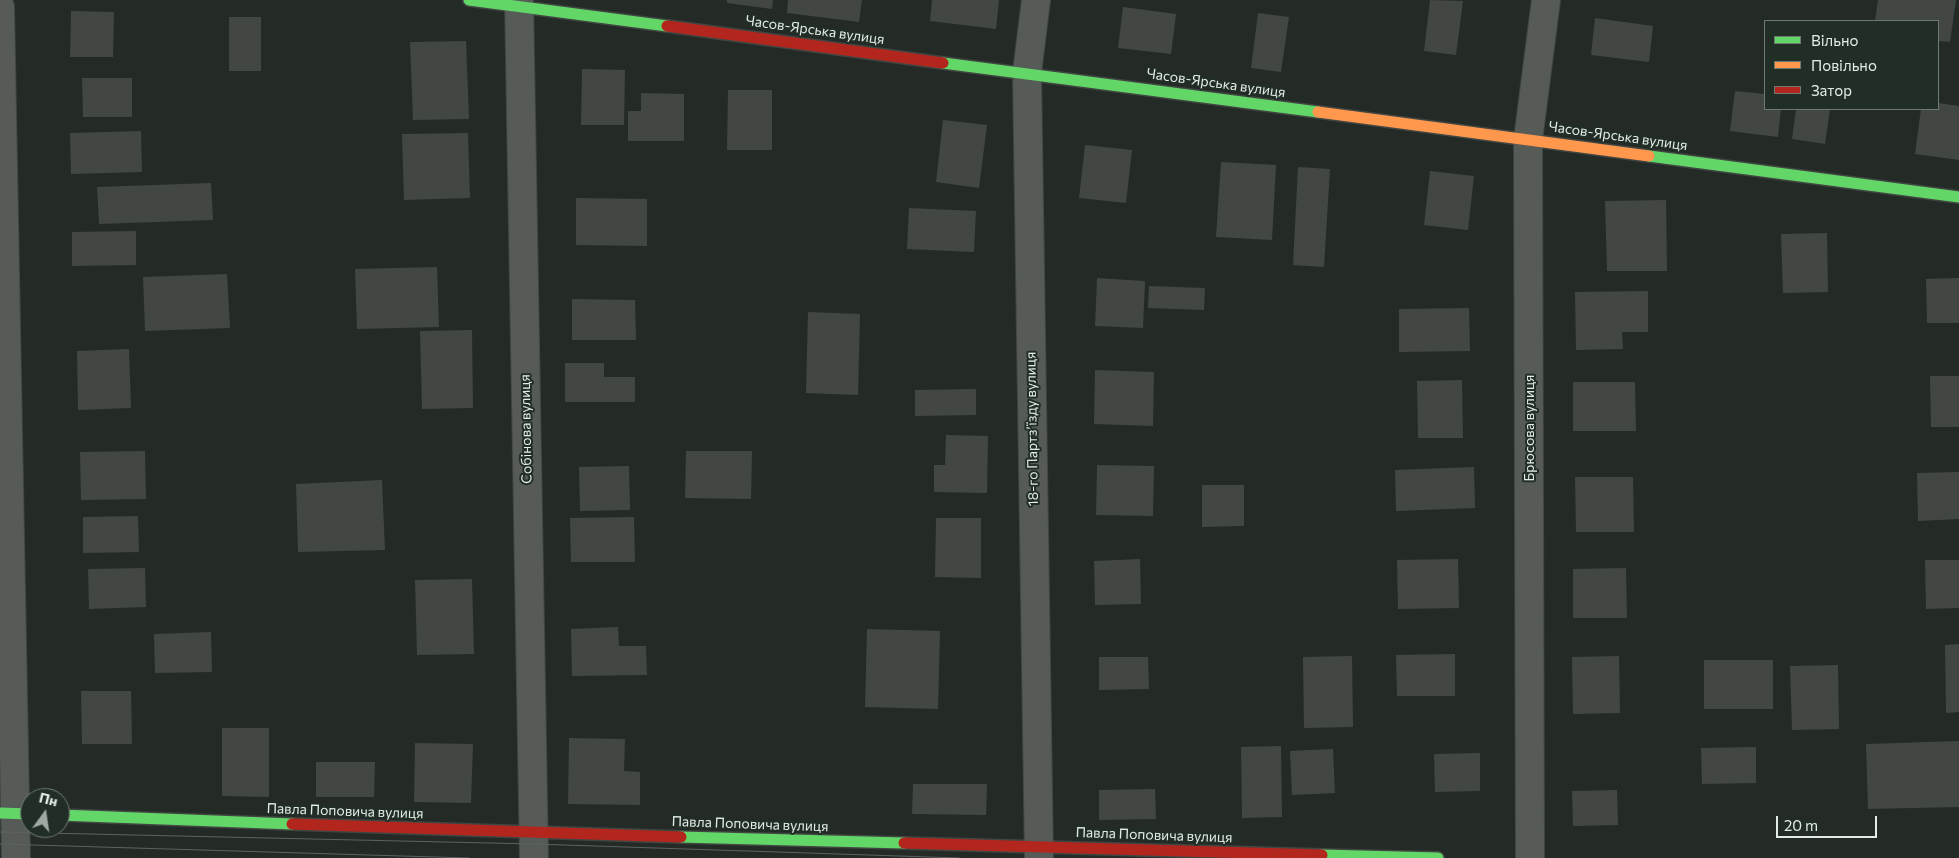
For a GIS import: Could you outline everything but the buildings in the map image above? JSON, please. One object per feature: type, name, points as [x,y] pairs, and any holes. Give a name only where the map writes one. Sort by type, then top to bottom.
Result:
[{"type":"street","name":"Часов-Ярська вулиця","points":[[469,0],[519,3],[1027,73],[1959,197]]},
{"type":"street","name":"18-го Партз’їзду вулиця","points":[[1036,0],[1027,73],[1039,852]]},
{"type":"street","name":"Брюсова вулиця","points":[[1530,858],[1528,140],[1546,0]]},
{"type":"street","name":"Собінова вулиця","points":[[519,3],[534,846]]},
{"type":"street","points":[[0,8],[16,858]]},
{"type":"street","name":"Павла Поповича вулиця","points":[[70,816],[534,846],[1438,858]]},
{"type":"tram line","points":[[0,832],[534,844],[959,858]]},
{"type":"tram line","points":[[0,844],[469,858]]},
{"type":"traffic: fast","points":[[469,0],[667,26]]},
{"type":"traffic: fast","points":[[943,63],[1318,112]]},
{"type":"traffic: fast","points":[[1649,156],[1959,197]]},
{"type":"traffic: fast","points":[[0,813],[20,814]]},
{"type":"traffic: fast","points":[[70,815],[292,824]]},
{"type":"traffic: fast","points":[[681,837],[904,843]]},
{"type":"traffic: fast","points":[[1322,855],[1438,858]]},
{"type":"traffic: slow","points":[[1318,112],[1649,156]]},
{"type":"traffic: jam","points":[[667,26],[943,63]]},
{"type":"traffic: jam","points":[[292,824],[681,837]]},
{"type":"traffic: jam","points":[[904,843],[1322,855]]}]
